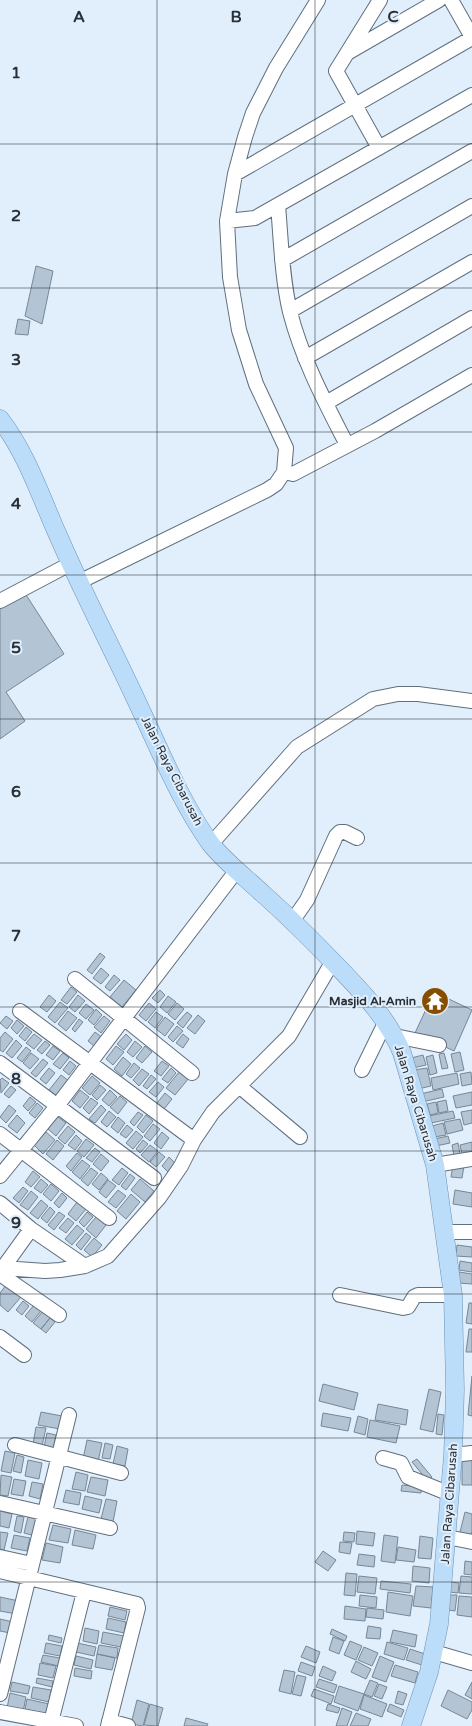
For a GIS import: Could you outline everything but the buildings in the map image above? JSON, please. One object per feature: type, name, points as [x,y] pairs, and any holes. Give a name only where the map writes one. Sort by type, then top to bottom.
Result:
[{"type":"main road","name":"Jalan Raya Cibarusah","points":[[0,419],[25,460],[70,564],[188,807],[211,844],[292,920],[361,991],[396,1036],[402,1053],[435,1165],[453,1295],[455,1390],[453,1455],[439,1624],[429,1672],[411,1726]]},
{"type":"street","points":[[79,582],[267,490],[276,484],[284,472],[286,448],[256,384],[239,330],[230,277],[227,221],[235,174],[245,137],[263,91],[318,0]]},
{"type":"street","points":[[379,148],[336,71],[380,0]]},
{"type":"street","points":[[347,54],[439,0]]},
{"type":"street","points":[[235,174],[472,37],[451,0]]},
{"type":"street","points":[[227,221],[256,218],[472,95]]},
{"type":"street","points":[[282,260],[472,150]]},
{"type":"street","points":[[278,205],[282,260],[290,311],[305,358],[347,445]]},
{"type":"street","points":[[290,311],[472,206]]},
{"type":"street","points":[[305,358],[472,262]]},
{"type":"street","points":[[326,403],[472,318]]},
{"type":"street","points":[[284,472],[293,474],[472,375]]},
{"type":"street","points":[[0,601],[70,564]]},
{"type":"street","points":[[211,844],[297,747],[373,700],[398,694],[418,694],[472,701]]},
{"type":"street","points":[[292,920],[307,900],[336,836],[340,832],[345,832],[357,838]]},
{"type":"street","points":[[0,1176],[57,1106],[237,870]]},
{"type":"street","points":[[1,1270],[45,1271],[85,1266],[108,1256],[118,1247],[159,1198],[181,1166],[194,1140],[214,1112],[290,1036],[333,961]]},
{"type":"street","points":[[75,979],[192,1074]]},
{"type":"street","points":[[20,1011],[194,1140]]},
{"type":"street","points":[[362,1070],[386,1021]]},
{"type":"street","points":[[396,1036],[439,1046]]},
{"type":"street","points":[[0,1063],[154,1178]]},
{"type":"street","points":[[240,1086],[300,1137]]},
{"type":"street","points":[[0,1134],[110,1218]]},
{"type":"street","points":[[435,1165],[472,1159]]},
{"type":"street","points":[[0,1203],[32,1229],[85,1266]]},
{"type":"street","points":[[1,1270],[32,1229]]},
{"type":"street","points":[[445,1232],[472,1232]]},
{"type":"street","points":[[1,1270],[59,1315]]},
{"type":"street","points":[[340,1295],[404,1308],[408,1307],[414,1296],[453,1295]]},
{"type":"street","points":[[0,1337],[24,1355]]},
{"type":"street","points":[[0,1694],[69,1415]]},
{"type":"street","points":[[15,1445],[121,1473]]},
{"type":"street","points":[[453,1455],[472,1453]]},
{"type":"street","points":[[383,1458],[401,1463],[409,1477],[450,1494]]},
{"type":"street","points":[[0,1502],[110,1528]]},
{"type":"street","points":[[447,1538],[472,1542]]},
{"type":"street","points":[[0,1557],[84,1592],[136,1603],[138,1606],[109,1724],[128,1726]]},
{"type":"street","points":[[0,1571],[30,1571]]},
{"type":"street","points":[[50,1723],[84,1592]]},
{"type":"street","points":[[434,1652],[472,1663]]},
{"type":"street","points":[[0,1712],[50,1723],[76,1726]]},
{"type":"place","name":"Masjid Al-Amin","points":[[435,1001]]}]
